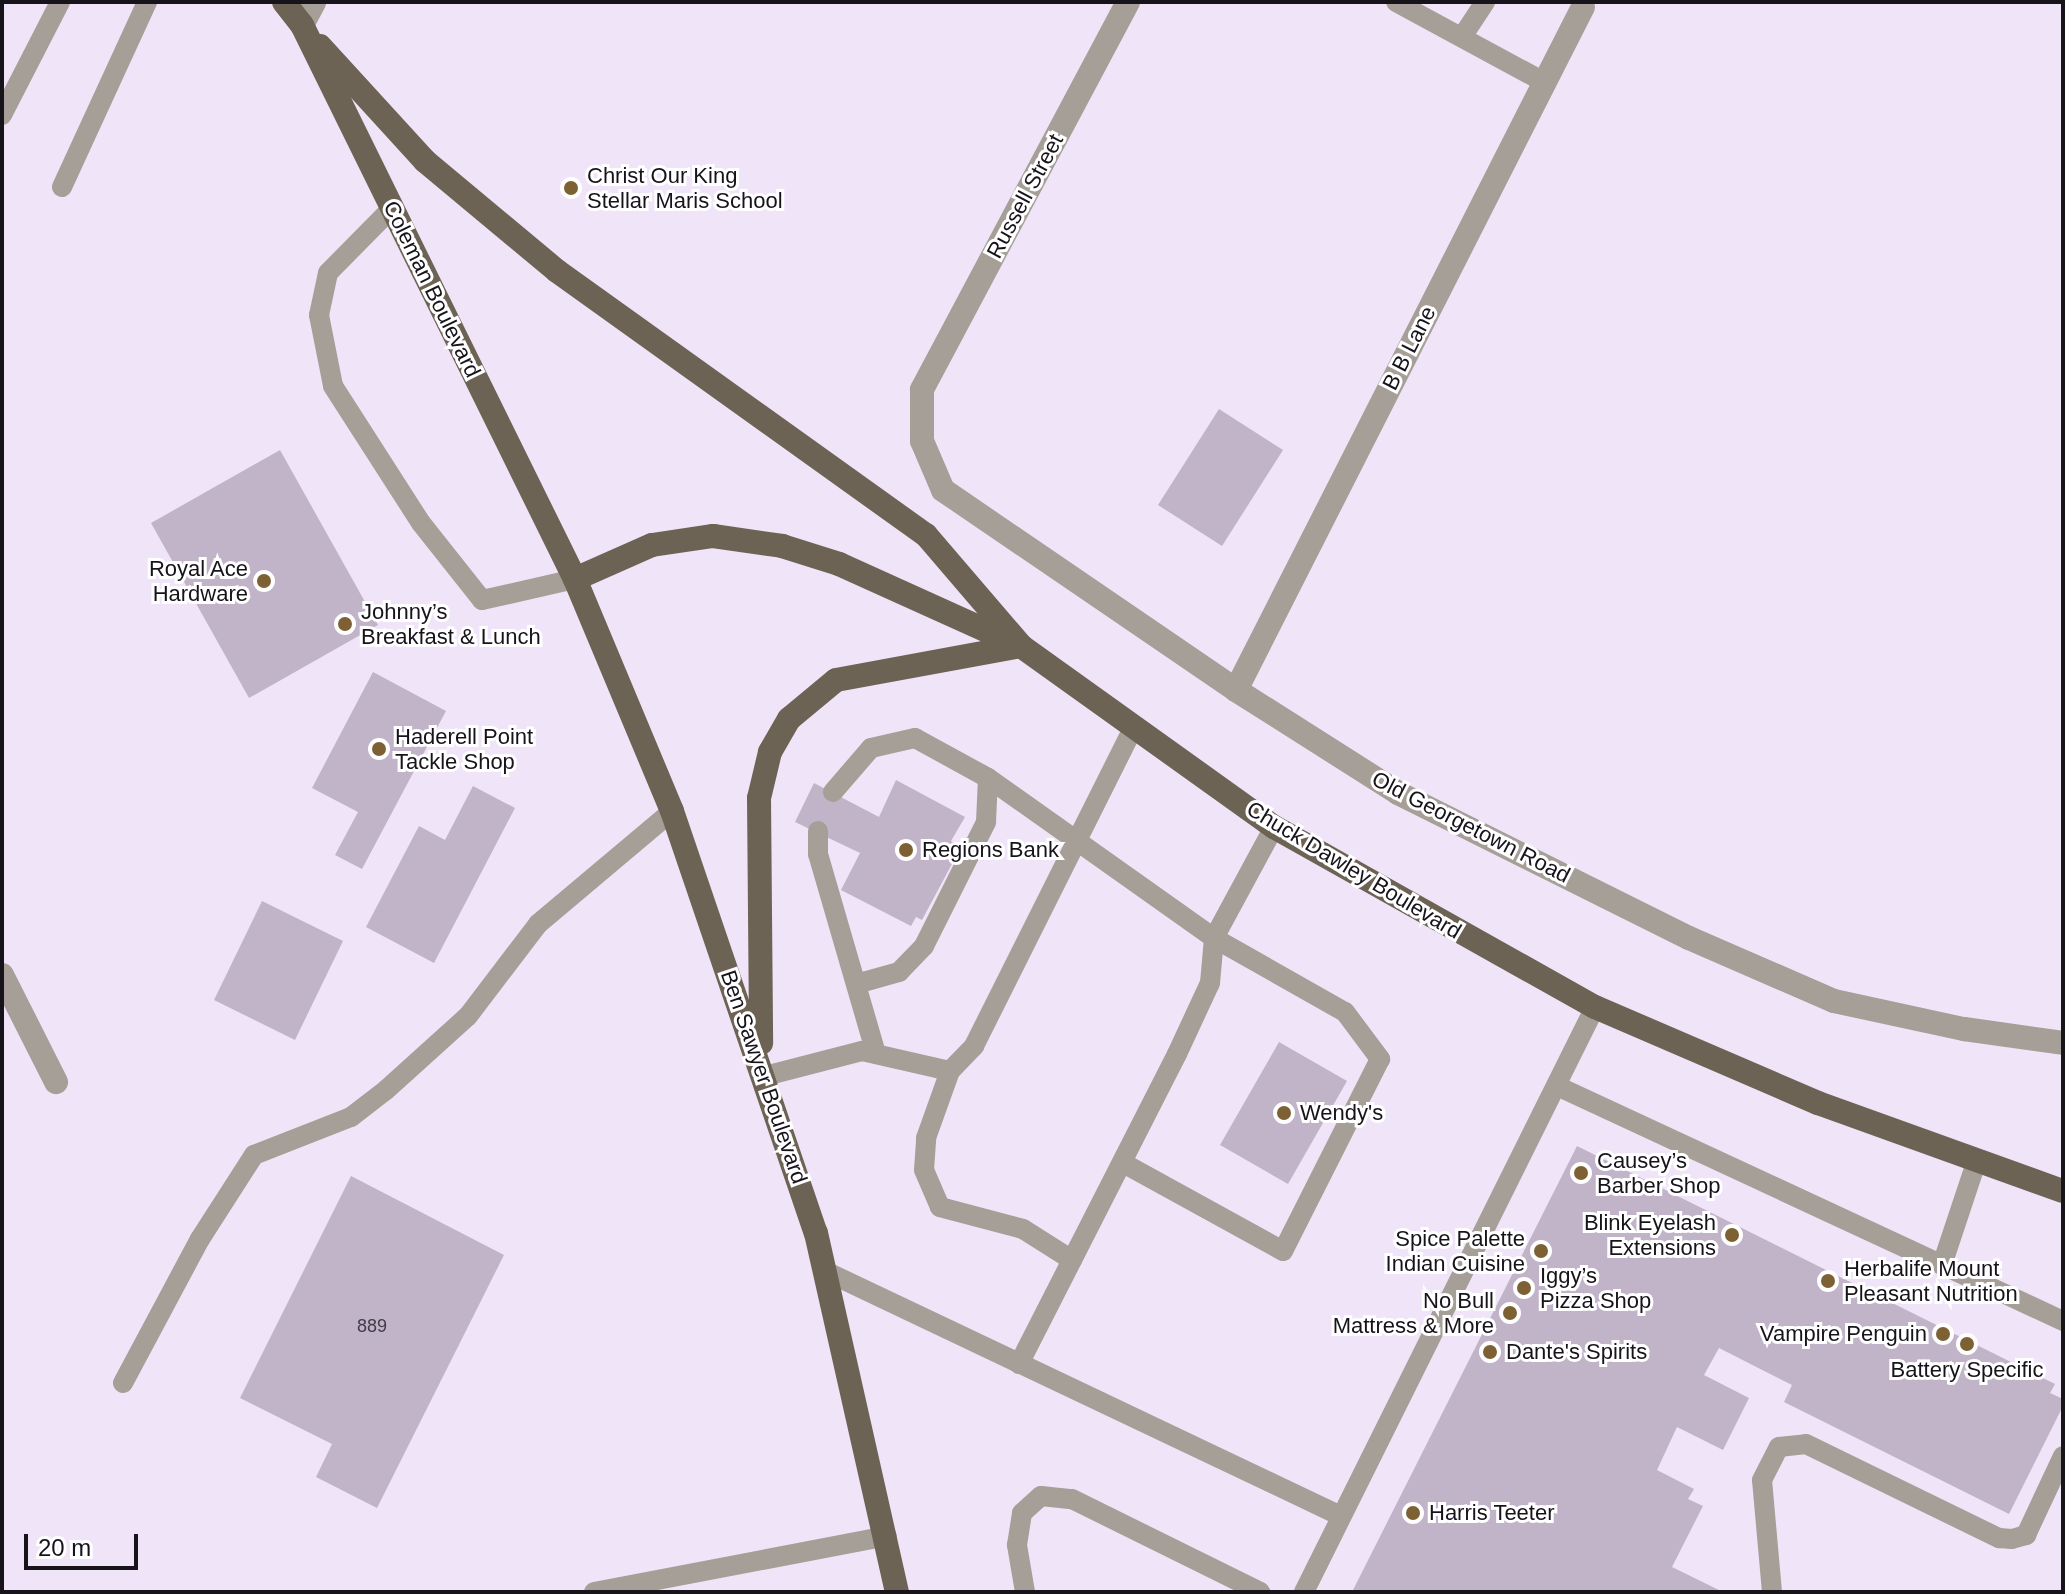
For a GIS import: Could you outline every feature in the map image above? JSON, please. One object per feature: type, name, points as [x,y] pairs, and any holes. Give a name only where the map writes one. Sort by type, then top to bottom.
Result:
[{"type":"main road","name":"Coleman Boulevard","points":[[284,2],[302,25],[575,579]]},
{"type":"main road","points":[[302,25],[425,161],[557,271],[926,535],[1021,646]]},
{"type":"main road","name":"Chuck Dawley Boulevard","points":[[575,579],[652,545],[713,536],[782,546],[839,564],[1021,646],[1274,827],[1595,1007],[1818,1103],[2063,1191]]},
{"type":"main road","name":"Ben Sawyer Boulevard","points":[[575,579],[672,811],[763,1069],[825,1271],[887,1536],[897,1592]]},
{"type":"main road","points":[[763,1069],[759,798],[770,752],[789,719],[836,680],[1021,646]]},
{"type":"street","points":[[302,25],[314,2]]},
{"type":"street","name":"Russell Street","points":[[922,390],[1128,2]]},
{"type":"street","name":"B B Lane","points":[[1236,690],[1583,7]]},
{"type":"street","name":"Old Georgetown Road","points":[[922,390],[922,441],[943,490],[1236,690],[1398,793],[1689,938],[1834,1001],[1964,1029],[2063,1043]]},
{"type":"street","points":[[2,975],[56,1082]]},
{"type":"lane","points":[[2,115],[60,2]]},
{"type":"lane","points":[[62,187],[147,2]]},
{"type":"lane","points":[[1396,2],[1544,82]]},
{"type":"lane","points":[[1462,37],[1485,2]]},
{"type":"lane","points":[[392,208],[328,273],[319,315],[333,386],[421,523],[482,600],[575,579]]},
{"type":"lane","points":[[1072,1260],[1023,1229],[940,1207],[924,1170],[926,1138],[950,1071],[974,1046],[1134,727]]},
{"type":"lane","points":[[833,792],[871,748],[915,738],[988,778],[1080,840],[1214,938],[1345,1012],[1380,1059],[1283,1251],[1123,1163]]},
{"type":"lane","points":[[856,984],[899,972],[924,946],[986,822],[988,778]]},
{"type":"lane","points":[[123,1383],[200,1239],[254,1155],[351,1117],[386,1090],[468,1016],[538,924],[672,811]]},
{"type":"lane","points":[[1019,1364],[1123,1163],[1210,983],[1214,938],[1274,827]]},
{"type":"lane","points":[[818,831],[818,854],[876,1054]]},
{"type":"lane","points":[[1304,1592],[1595,1007]]},
{"type":"lane","points":[[763,1069],[862,1051],[950,1071]]},
{"type":"lane","points":[[1557,1086],[2063,1321]]},
{"type":"lane","points":[[1942,1265],[1977,1160]]},
{"type":"lane","points":[[825,1271],[1341,1516]]},
{"type":"lane","points":[[1772,1592],[1762,1480],[1779,1447],[1806,1444],[1999,1538],[2012,1539],[2026,1535],[2063,1456]]},
{"type":"lane","points":[[1025,1592],[1017,1545],[1022,1513],[1041,1496],[1072,1499],[1260,1592]]},
{"type":"lane","points":[[594,1592],[887,1536]]},
{"type":"building","points":[[1219,409],[1283,450],[1222,546],[1158,505]]},
{"type":"building","points":[[280,450],[378,625],[249,698],[151,523]]},
{"type":"building","name":"Haderell Point Tackle Shop","points":[[373,672],[446,711],[362,869],[335,855],[358,812],[312,788]]},
{"type":"building","name":"Regions Bank","points":[[896,780],[965,817],[951,841],[961,847],[922,920],[916,917],[911,926],[841,890],[860,853],[795,822],[814,783],[879,817]]},
{"type":"building","points":[[473,786],[515,808],[434,963],[366,927],[419,826],[445,840]]},
{"type":"building","points":[[262,901],[343,941],[295,1040],[214,1000]]},
{"type":"building","name":"Wendy's","points":[[1279,1042],[1347,1081],[1288,1184],[1220,1145]]},
{"type":"building","points":[[1577,1146],[2055,1384],[2050,1393],[2063,1399],[2063,1406],[2009,1514],[1784,1402],[1792,1385],[1719,1348],[1704,1375],[1749,1398],[1723,1450],[1677,1427],[1657,1470],[1694,1489],[1688,1499],[1703,1506],[1672,1567],[1723,1592],[1352,1592]]},
{"type":"building","points":[[351,1176],[504,1255],[377,1508],[316,1477],[332,1444],[240,1398]]},
{"type":"place","name":"Christ Our King Stellar Maris School","points":[[571,188]]},
{"type":"place","name":"Royal Ace Hardware","points":[[264,581]]},
{"type":"place","name":"Johnny’s Breakfast & Lunch","points":[[345,624]]},
{"type":"place","name":"Haderell Point Tackle Shop","points":[[379,749]]},
{"type":"place","name":"Regions Bank","points":[[906,850]]},
{"type":"place","name":"Wendy's","points":[[1284,1113]]},
{"type":"place","name":"Causey’s Barber Shop","points":[[1581,1173]]},
{"type":"place","name":"Blink Eyelash Extensions","points":[[1732,1235]]},
{"type":"place","name":"Spice Palette Indian Cuisine","points":[[1541,1251]]},
{"type":"place","name":"Herbalife Mount Pleasant Nutrition","points":[[1828,1281]]},
{"type":"place","name":"Iggy’s Pizza Shop","points":[[1524,1288]]},
{"type":"place","name":"No Bull Mattress & More","points":[[1510,1313]]},
{"type":"place","name":"Vampire Penguin","points":[[1943,1334]]},
{"type":"place","name":"Battery Specific","points":[[1967,1344]]},
{"type":"place","name":"Dante's Spirits","points":[[1490,1352]]},
{"type":"place","name":"Harris Teeter","points":[[1413,1513]]}]
